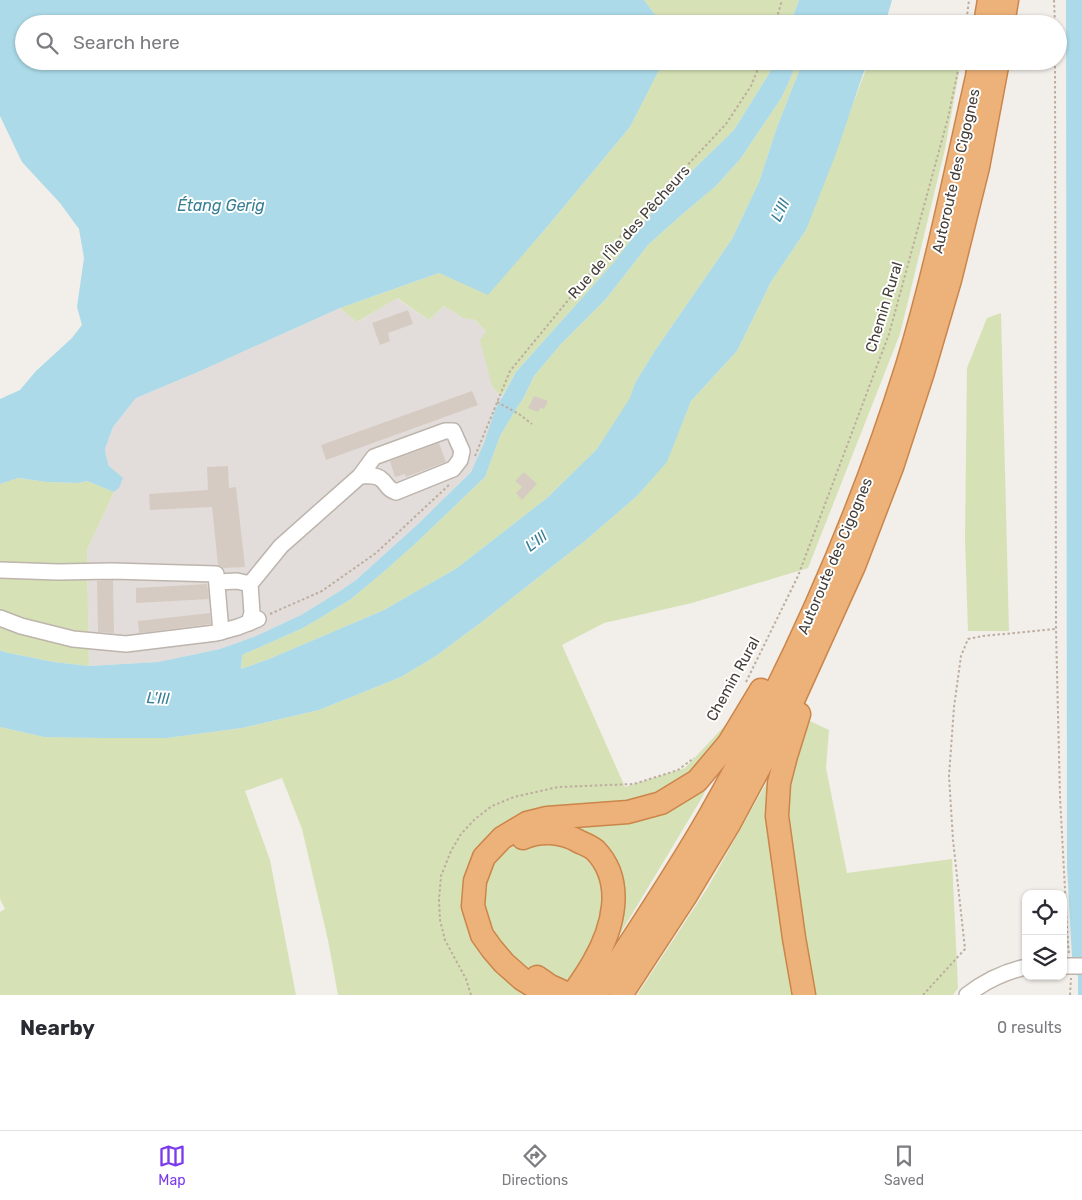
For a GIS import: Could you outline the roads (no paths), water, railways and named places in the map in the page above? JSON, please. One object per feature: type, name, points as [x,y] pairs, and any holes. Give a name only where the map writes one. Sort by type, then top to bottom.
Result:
[{"type":"highway","points":[[986,15],[989,0]]},
{"type":"highway","points":[[1004,15],[1006,0]]},
{"type":"highway","name":"Autoroute des Cigognes","points":[[596,995],[664,891],[709,817],[759,724],[837,558],[875,457],[928,295],[978,70]]},
{"type":"highway","name":"Autoroute des Cigognes","points":[[620,995],[685,897],[729,824],[780,729],[854,566],[892,467],[950,280],[978,167],[996,70]]},
{"type":"highway","points":[[557,993],[522,979],[504,963],[482,936],[473,906],[475,881],[484,856],[502,838],[527,823],[547,818],[628,812],[661,803],[696,781],[729,743],[782,654],[801,638]]},
{"type":"highway","points":[[797,692],[799,715],[779,783],[777,816],[804,995]]},
{"type":"highway","points":[[533,833],[553,833],[574,839],[593,849],[605,864],[613,884],[614,911],[607,935],[594,963],[557,993],[528,972],[513,958],[497,939],[489,920],[486,898],[488,879],[497,858],[510,843],[533,833]]},
{"type":"street","points":[[0,618],[21,626],[73,639],[126,644],[221,632],[254,621],[250,584],[281,546],[360,476],[374,457],[445,430],[453,431],[462,451],[460,460],[453,469],[396,492],[390,490],[381,479],[373,476],[360,476]]},
{"type":"street","points":[[0,570],[216,574],[221,632]]},
{"type":"street","points":[[217,582],[237,581],[250,584]]},
{"type":"street","points":[[967,995],[977,986],[990,979],[1022,968]]},
{"type":"water","name":"Étang Gerig","points":[[0,0],[644,0],[655,15],[15,15],[15,70],[659,70],[630,127],[488,295],[439,273],[340,308],[136,398],[113,427],[105,449],[109,466],[123,478],[119,488],[114,492],[87,481],[79,483],[47,482],[18,478],[0,484],[0,399],[20,390],[36,371],[72,338],[82,325],[77,307],[84,258],[79,229],[60,203],[22,162],[0,116]]},
{"type":"water","points":[[799,0],[892,0],[888,15],[793,15]]},
{"type":"water","points":[[1066,0],[1082,0],[1082,995],[1078,995],[1078,976],[1073,974],[1067,867]]},
{"type":"water","name":"L'Ill","points":[[771,70],[794,70],[782,97],[741,158],[717,185],[648,245],[606,299],[561,344],[534,376],[523,399],[500,436],[485,477],[416,543],[351,599],[301,629],[242,655],[241,669],[384,610],[457,568],[547,498],[597,449],[630,398],[635,383],[654,352],[732,239],[759,182],[777,127],[799,70],[865,70],[837,151],[806,230],[771,282],[737,351],[691,401],[667,462],[637,496],[586,540],[436,656],[401,677],[319,710],[242,728],[167,738],[44,737],[0,727],[0,650],[54,662],[89,666],[158,662],[220,649],[256,636],[301,615],[356,580],[418,524],[471,472],[484,443],[495,410],[516,372],[614,262],[660,202],[734,130]]}]
